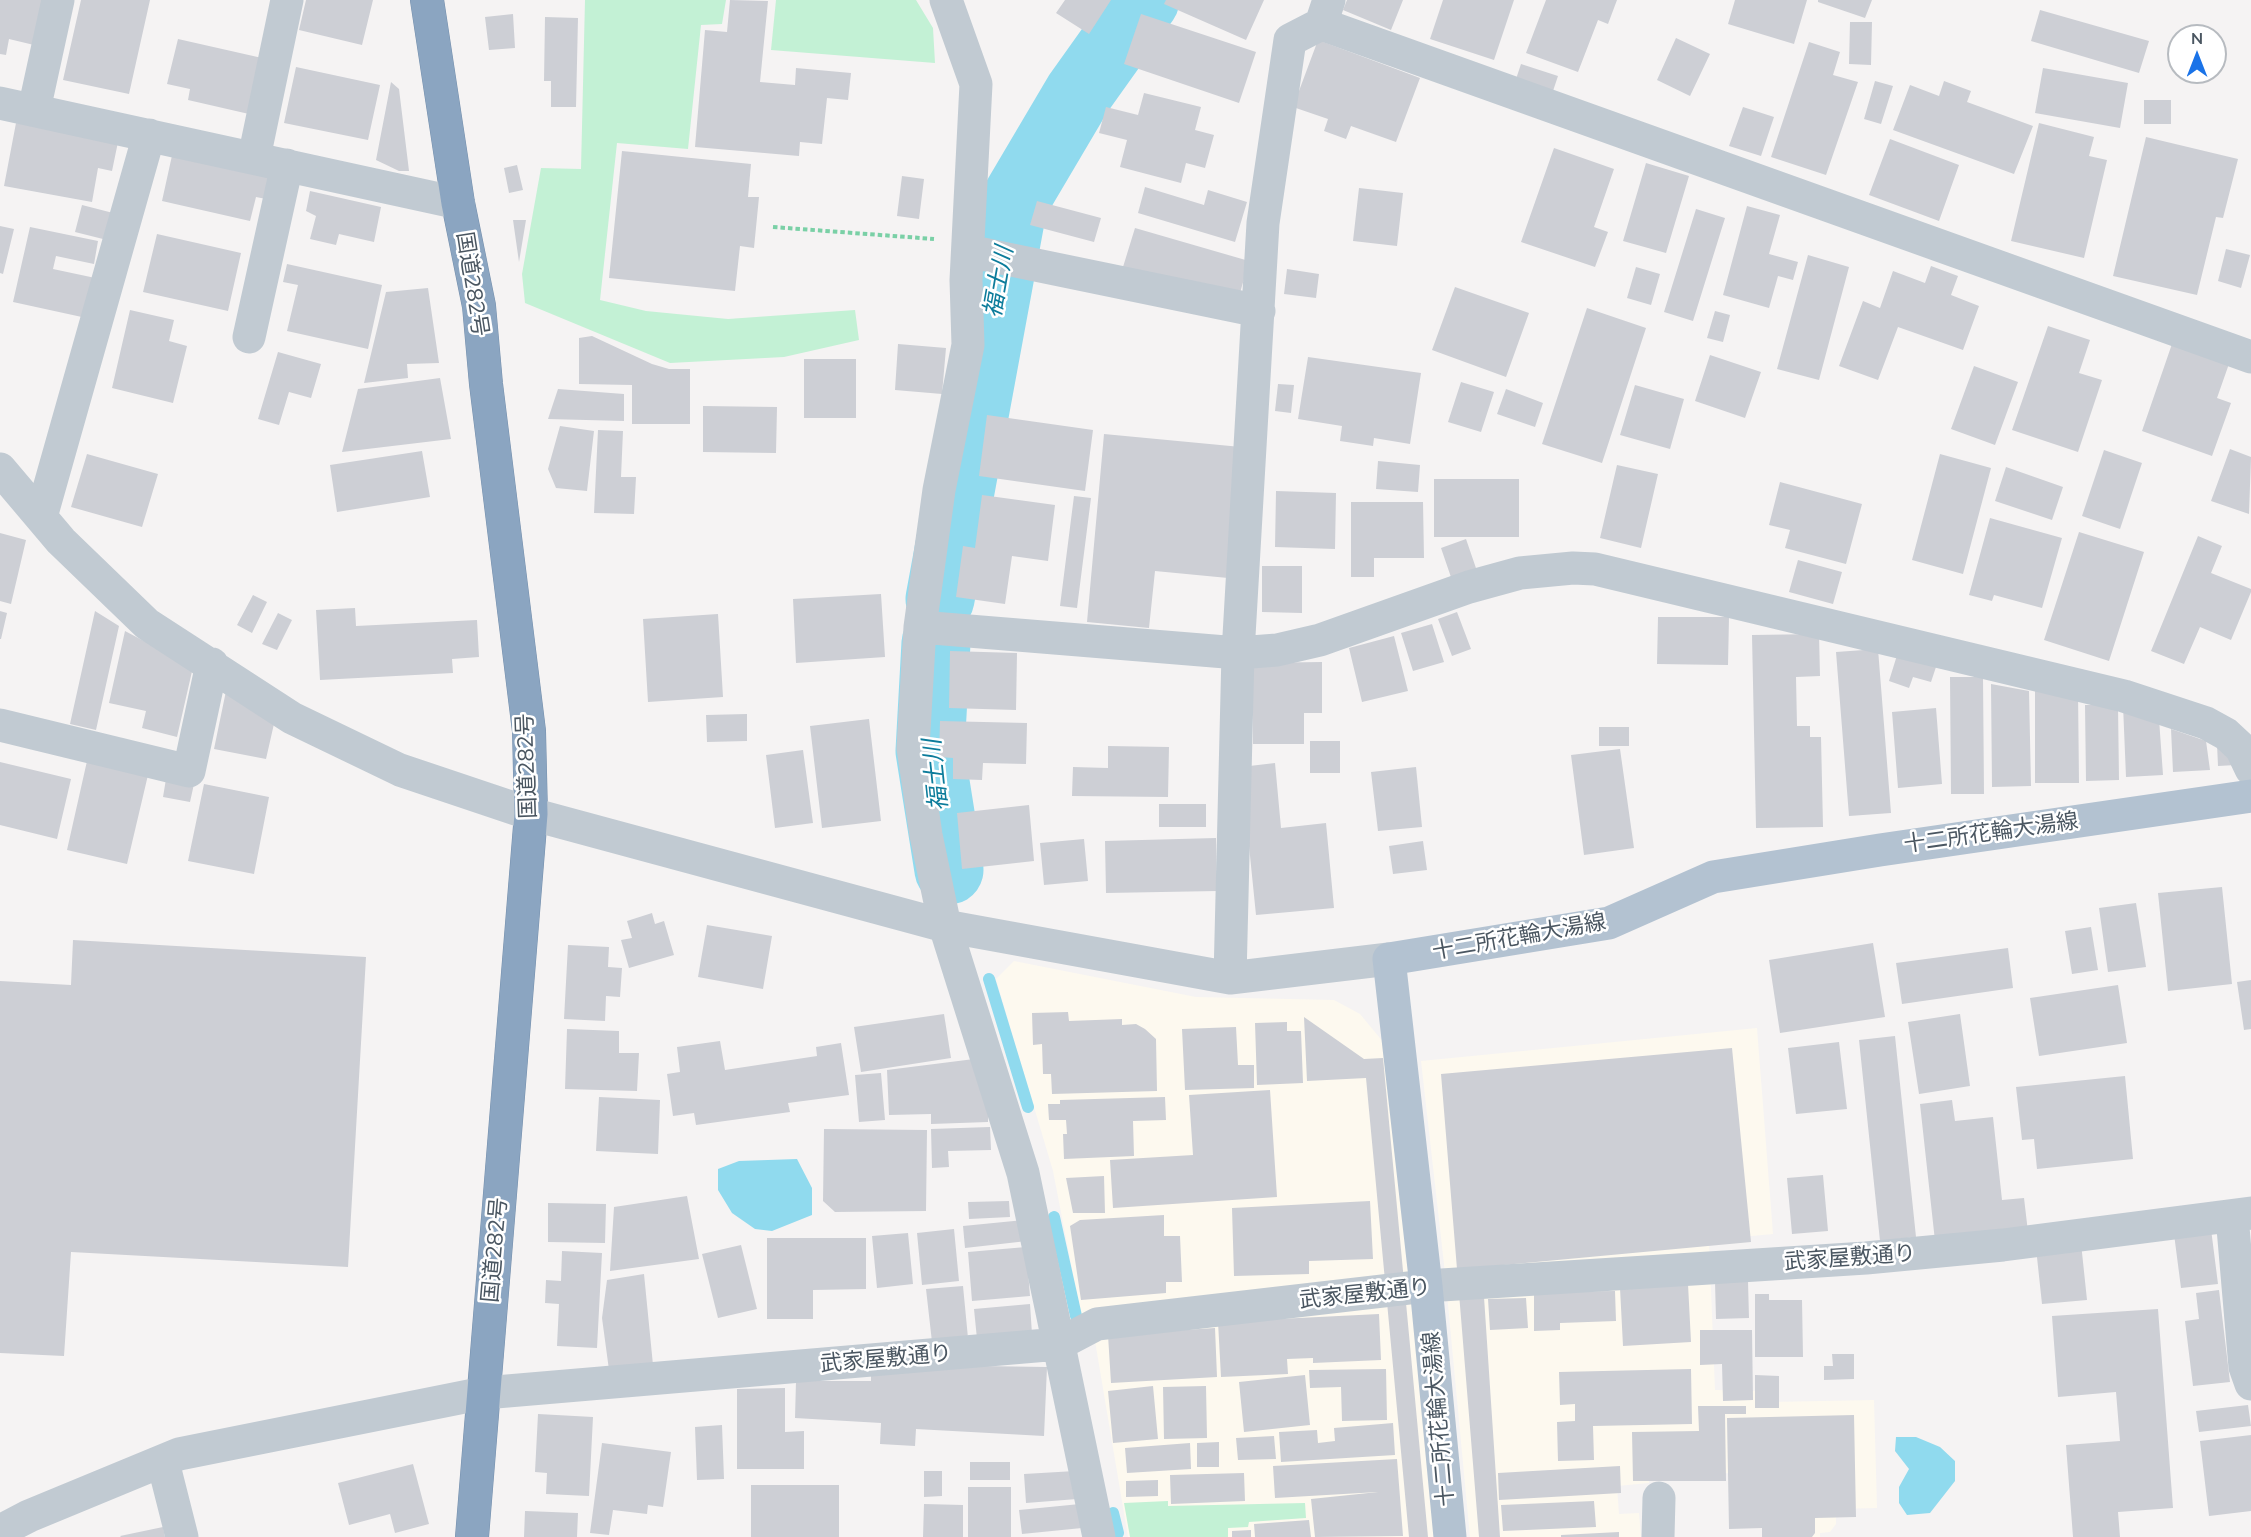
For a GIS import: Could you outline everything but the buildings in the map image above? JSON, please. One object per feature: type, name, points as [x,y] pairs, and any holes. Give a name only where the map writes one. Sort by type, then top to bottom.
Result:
[{"type":"highway","name":"国道282号","points":[[427,0],[458,203],[479,306],[487,396],[529,731],[531,814],[472,1537]]},
{"type":"main road","name":"十二所花輪大湯線","points":[[1450,1537],[1426,1286],[1389,959],[1609,923],[1713,877],[1891,848],[2251,796]]},
{"type":"street","points":[[34,110],[58,0]]},
{"type":"street","points":[[254,158],[287,0]]},
{"type":"street","points":[[946,0],[976,84],[969,248],[968,345],[939,490],[920,627],[913,748],[926,835],[945,926],[1023,1173],[1099,1537]]},
{"type":"street","points":[[1230,978],[1238,653],[1263,223],[1290,39],[1325,12],[2251,357]]},
{"type":"street","points":[[0,103],[458,203]]},
{"type":"street","points":[[41,517],[149,135]]},
{"type":"street","points":[[249,337],[287,165]]},
{"type":"street","points":[[969,248],[1019,262],[1259,311]]},
{"type":"street","points":[[0,469],[61,541],[147,624],[292,718],[400,770],[531,814],[945,926],[1230,978],[1389,959]]},
{"type":"street","points":[[920,627],[1238,653],[1277,650],[1320,640],[1469,586],[1520,573],[1573,568],[1595,569],[2124,696],[2206,723],[2226,734],[2241,748],[2251,769]]},
{"type":"street","points":[[0,725],[189,771],[212,664]]},
{"type":"street","points":[[2241,1215],[2245,1367],[2251,1384]]},
{"type":"street","name":"武家屋敷通り","points":[[0,1531],[29,1516],[179,1454],[484,1393],[1059,1344],[1097,1324],[1426,1286],[1866,1258],[2003,1245],[2241,1215]]},
{"type":"street","points":[[163,1462],[182,1537]]},
{"type":"street","points":[[1658,1537],[1659,1498]]},
{"type":"path","points":[[773,227],[969,248]]},
{"type":"shaded area","points":[[1014,961],[1196,997],[1334,1000],[1360,1014],[1384,1043],[1413,1297],[1434,1537],[1128,1537],[1095,1341],[1082,1321],[1053,1171],[996,979]]},
{"type":"shaded area","points":[[1757,1028],[1773,1234],[1709,1240],[1715,1390],[1768,1391],[1769,1402],[1874,1400],[1877,1508],[1836,1509],[1836,1524],[1830,1532],[1820,1533],[1820,1537],[1778,1537],[1743,1473],[1649,1474],[1649,1483],[1617,1486],[1619,1514],[1639,1513],[1641,1537],[1470,1537],[1445,1273],[1421,1061]]},
{"type":"green space","points":[[585,0],[726,0],[722,24],[701,25],[688,149],[617,143],[600,300],[646,311],[728,319],[855,310],[859,340],[784,357],[670,363],[525,303],[522,274],[541,168],[581,169]]},
{"type":"green space","points":[[776,0],[916,0],[933,28],[935,63],[771,50]]},
{"type":"green space","points":[[1168,1501],[1168,1506],[1305,1503],[1306,1518],[1249,1522],[1248,1527],[1228,1528],[1228,1537],[1130,1537],[1124,1503]]},
{"type":"water","points":[[797,1159],[812,1188],[812,1215],[772,1231],[755,1229],[732,1213],[718,1190],[718,1169],[739,1161]]},
{"type":"water","points":[[1896,1437],[1916,1437],[1940,1447],[1955,1461],[1955,1481],[1930,1513],[1907,1515],[1899,1503],[1899,1487],[1909,1469],[1895,1451]]},
{"type":"waterway","name":"福士川","points":[[940,599],[1013,204],[1078,94],[1145,0]]},
{"type":"waterway","name":"福士川","points":[[936,643],[930,751],[949,870]]},
{"type":"waterway","points":[[989,979],[1028,1107]]},
{"type":"waterway","points":[[1054,1217],[1076,1316]]},
{"type":"waterway","points":[[1113,1513],[1118,1533]]}]
